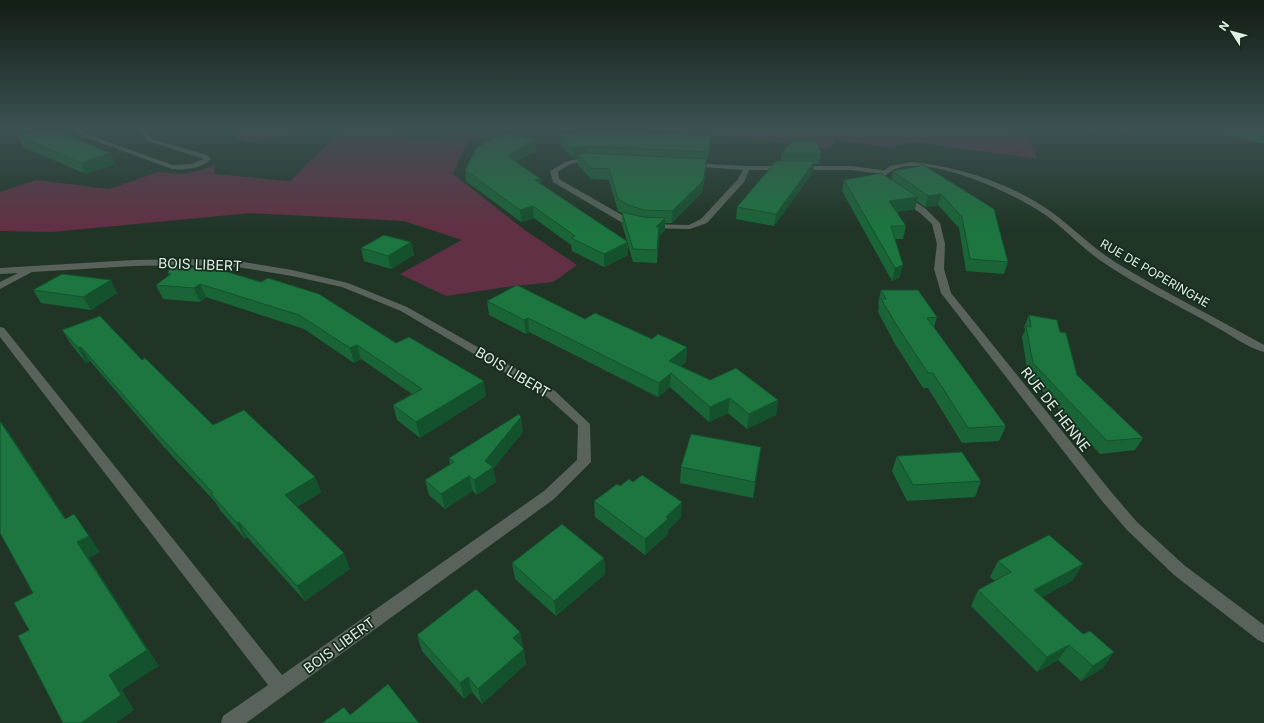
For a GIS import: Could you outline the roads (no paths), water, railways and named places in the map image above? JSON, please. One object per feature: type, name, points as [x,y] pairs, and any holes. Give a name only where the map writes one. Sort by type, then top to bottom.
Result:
[{"type":"street","points":[[158,162],[172,167],[185,168],[199,165],[204,162]]},
{"type":"street","points":[[571,162],[563,164],[554,171],[556,180],[624,220],[643,226],[662,227],[690,227],[704,221],[741,180],[748,168]]},
{"type":"street","points":[[684,165],[748,168],[851,168],[882,172]]},
{"type":"street","name":"RUE DE POPERINGHE","points":[[882,172],[893,167],[927,165],[962,172],[990,183],[1048,213],[1093,252],[1125,272],[1264,349]]},
{"type":"street","name":"RUE DE HENNE","points":[[882,172],[879,178],[884,185],[923,210],[936,223],[942,244],[939,269],[946,293],[1107,497],[1132,526],[1178,570],[1264,636]]},
{"type":"street","name":"BOIS LIBERT","points":[[0,271],[134,263],[187,262],[237,264],[292,273],[345,285],[404,309],[550,394],[584,424],[584,462],[549,495],[230,723]]},
{"type":"street","name":"BOIS LIBERT","points":[[0,286],[31,270]]},
{"type":"street","points":[[0,330],[280,687]]}]
